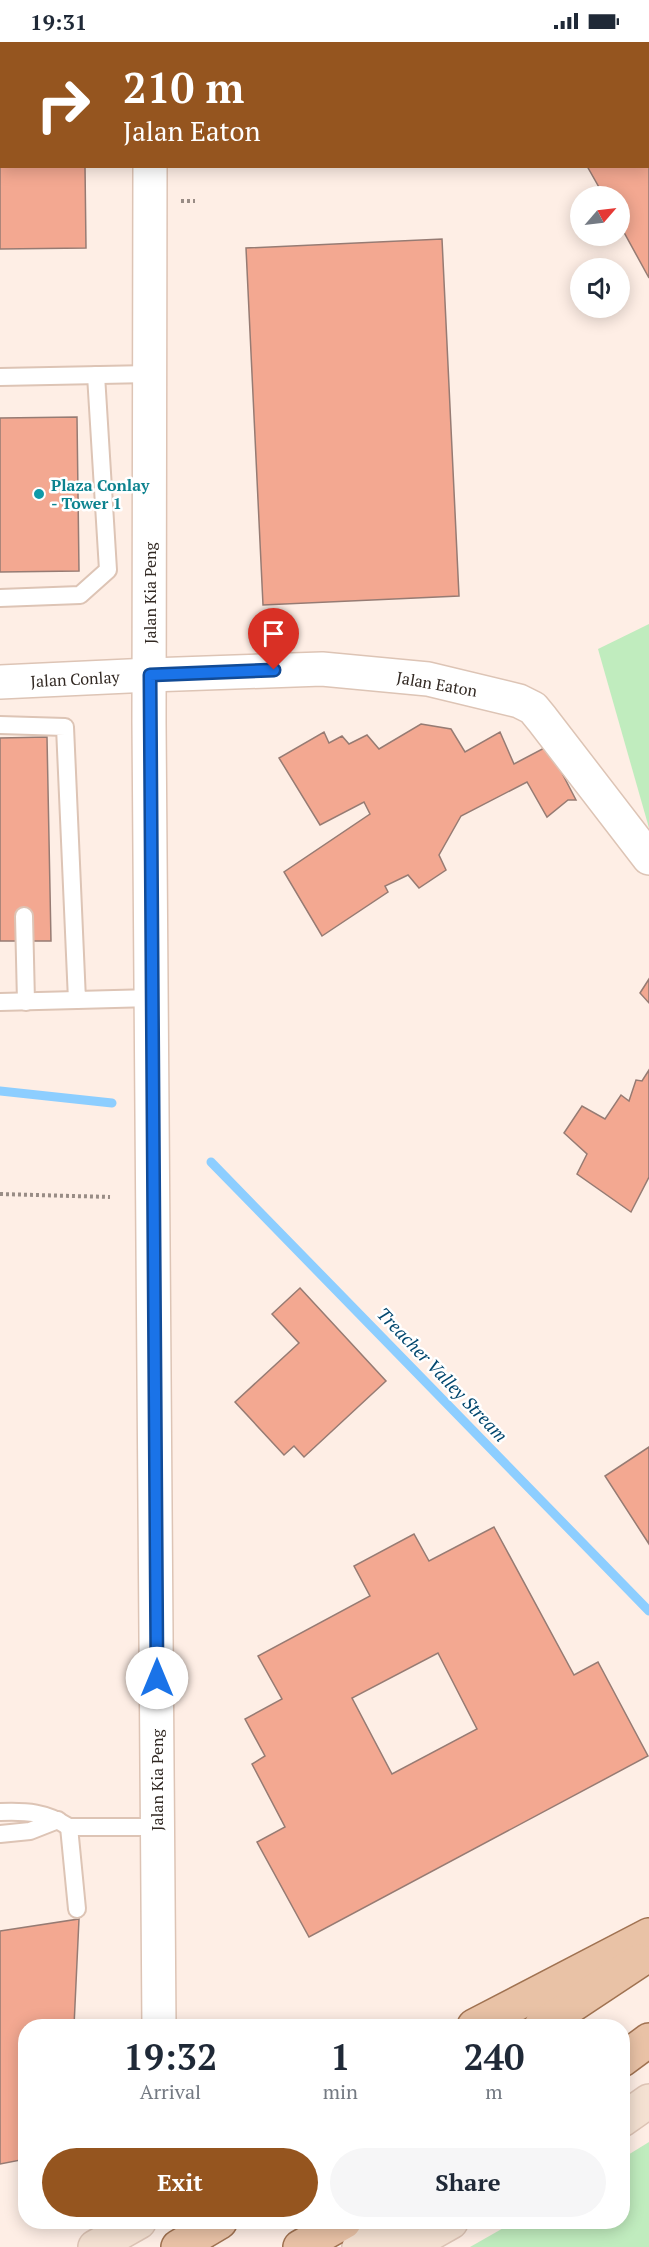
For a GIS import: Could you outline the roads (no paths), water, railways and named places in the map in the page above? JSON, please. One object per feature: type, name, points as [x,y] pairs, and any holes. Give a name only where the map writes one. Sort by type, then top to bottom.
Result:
[{"type":"main road","points":[[487,2019],[649,1935]]},
{"type":"main road","points":[[552,2019],[649,1954]]},
{"type":"main road","points":[[630,2054],[649,2040]]},
{"type":"main road","points":[[178,2247],[208,2229]]},
{"type":"main road","points":[[300,2247],[332,2229]]},
{"type":"main road","points":[[359,2247],[392,2229]]},
{"type":"main road","points":[[407,2247],[439,2229]]},
{"type":"street","name":"Jalan Kia Peng","points":[[150,168],[150,675],[159,2019]]},
{"type":"street","name":"Jalan Eaton","points":[[150,675],[322,669],[428,679],[519,701],[533,708],[543,718],[649,858]]},
{"type":"street","name":"Jalan Conlay","points":[[0,682],[150,675]]},
{"type":"lane","points":[[0,377],[150,374]]},
{"type":"lane","points":[[0,598],[80,595],[108,570],[96,375]]},
{"type":"lane","points":[[0,725],[65,727],[77,1000]]},
{"type":"lane","points":[[24,916],[26,1002]]},
{"type":"lane","points":[[0,1002],[152,998]]},
{"type":"lane","points":[[0,1812],[28,1811],[63,1823],[157,1827]]},
{"type":"lane","points":[[0,1834],[30,1832],[63,1823]]},
{"type":"lane","points":[[63,1823],[77,1909]]},
{"type":"waterway","name":"Treacher Valley Stream","points":[[0,1091],[112,1103]]},
{"type":"waterway","name":"Treacher Valley Stream","points":[[211,1162],[649,1611]]},
{"type":"place","name":"Plaza Conlay - Tower 1","points":[[39,494]]}]
